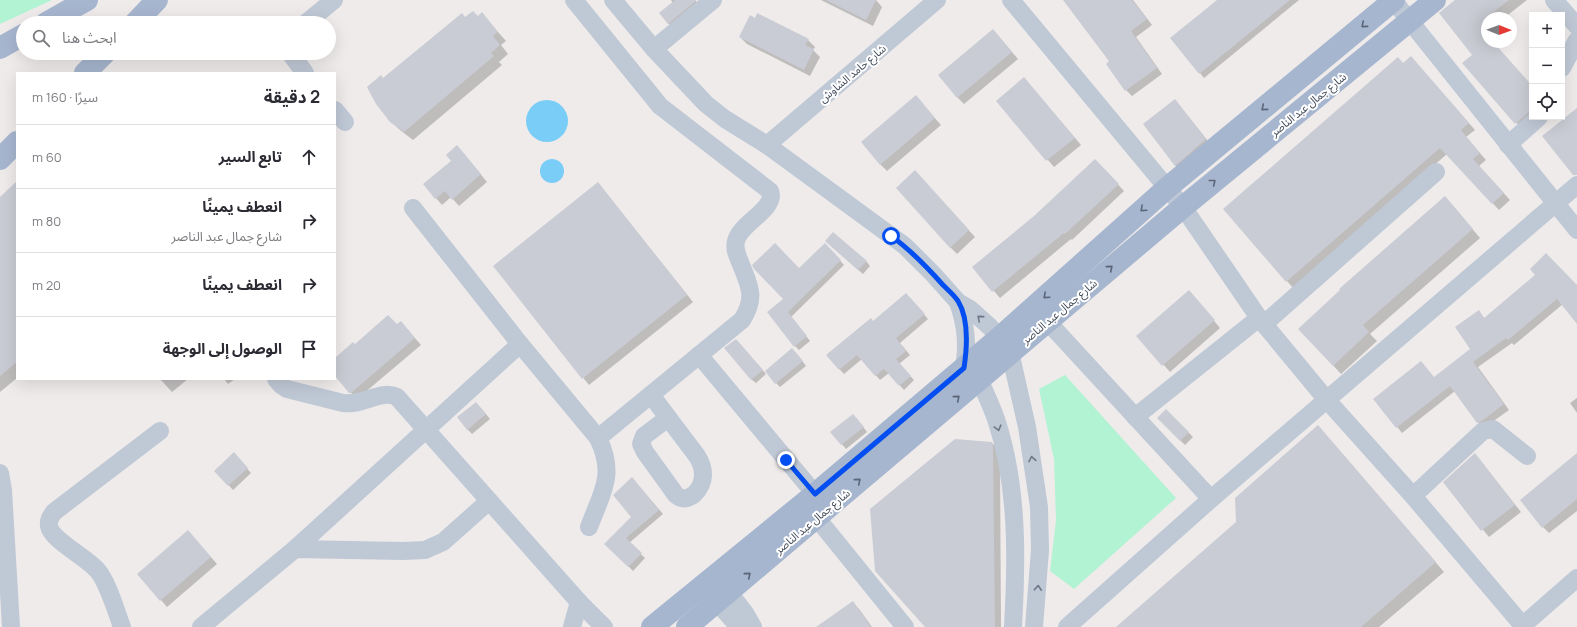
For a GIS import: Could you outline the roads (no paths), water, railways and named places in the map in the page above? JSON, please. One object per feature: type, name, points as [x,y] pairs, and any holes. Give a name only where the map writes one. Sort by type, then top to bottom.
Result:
[{"type":"main road","points":[[58,16],[87,0]]},
{"type":"main road","points":[[141,16],[157,0]]},
{"type":"main road","name":"شارع جمال عبد الناصر","points":[[686,627],[816,517],[971,374],[1005,345],[1167,188],[1393,0]]},
{"type":"main road","name":"شارع جمال عبد الناصر","points":[[1005,345],[1047,321],[1435,0]]},
{"type":"main road","points":[[0,48],[16,39]]},
{"type":"main road","points":[[86,72],[98,60]]},
{"type":"main road","points":[[0,159],[16,143]]},
{"type":"main road","name":"شارع جمال عبد الناصر","points":[[652,627],[815,494],[971,374]]},
{"type":"street","points":[[315,16],[334,0]]},
{"type":"street","points":[[574,0],[660,106],[767,187],[772,195],[769,204],[741,231],[735,243],[738,257],[751,291],[751,301],[742,320],[598,438]]},
{"type":"street","points":[[613,0],[654,48],[706,104],[725,119],[767,145],[905,246],[958,302],[980,318],[1005,345],[1027,427],[1039,507],[1040,550],[1034,627]]},
{"type":"street","points":[[654,48],[712,0]]},
{"type":"street","name":"شارع حامد الشاوش","points":[[767,145],[937,0]]},
{"type":"street","points":[[1011,0],[1183,207],[1261,321],[1326,399],[1413,496],[1522,626],[1577,578]]},
{"type":"street","points":[[1393,0],[1409,22],[1577,230]]},
{"type":"street","points":[[1554,0],[1577,26]]},
{"type":"street","points":[[1565,62],[1577,40]]},
{"type":"street","points":[[295,60],[304,72]]},
{"type":"street","points":[[1508,145],[1536,120]]},
{"type":"street","points":[[1135,417],[1261,321],[1436,172]]},
{"type":"street","points":[[1067,627],[1326,399],[1577,185]]},
{"type":"street","points":[[413,208],[520,344],[598,438],[605,452],[608,467],[606,482],[589,527]]},
{"type":"street","points":[[958,302],[964,318],[966,351],[971,374],[996,419],[1004,450],[1012,495],[1016,543],[1013,627]]},
{"type":"street","points":[[1047,321],[1211,499]]},
{"type":"street","points":[[201,627],[295,548],[520,344]]},
{"type":"street","points":[[699,355],[815,494]]},
{"type":"street","points":[[277,380],[287,389],[343,403],[352,404],[367,401],[384,394],[397,397],[578,602],[604,627]]},
{"type":"street","points":[[651,395],[668,418]]},
{"type":"street","points":[[1413,496],[1483,431],[1493,429],[1526,456]]},
{"type":"street","points":[[122,627],[99,571],[55,536],[48,524],[54,512],[160,431]]},
{"type":"street","points":[[0,473],[3,490],[11,627]]},
{"type":"street","points":[[295,548],[403,551],[425,550],[443,542],[489,501]]},
{"type":"street","points":[[816,517],[905,627]]},
{"type":"street","points":[[708,580],[722,597],[739,627]]},
{"type":"street","points":[[722,597],[745,613],[753,627]]},
{"type":"street","points":[[572,627],[578,602]]},
{"type":"water","points":[[547,100],[562,106],[568,121],[562,136],[547,142],[532,136],[526,121],[532,106]]},
{"type":"water","points":[[552,159],[560,163],[564,171],[560,179],[552,183],[544,179],[540,171],[544,163]]}]
